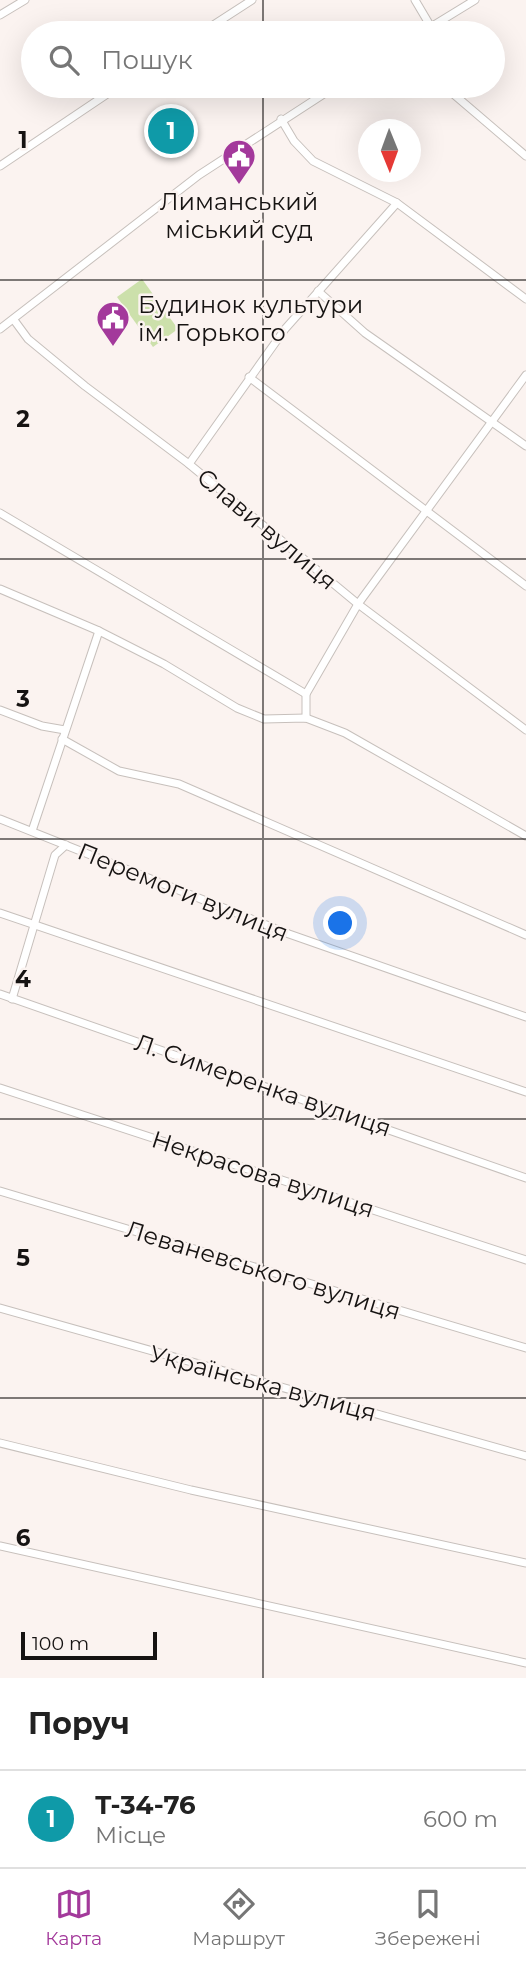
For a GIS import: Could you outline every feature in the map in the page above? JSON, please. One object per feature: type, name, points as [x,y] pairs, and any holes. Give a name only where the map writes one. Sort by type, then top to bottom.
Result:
[{"type":"street","points":[[0,15],[25,0]]},
{"type":"street","points":[[220,21],[252,0]]},
{"type":"street","points":[[415,0],[427,21]]},
{"type":"street","points":[[441,21],[475,0]]},
{"type":"street","points":[[0,166],[101,98]]},
{"type":"street","points":[[0,329],[199,175],[316,98]]},
{"type":"street","points":[[458,98],[526,156]]},
{"type":"street","points":[[281,119],[294,141],[313,160],[397,203],[526,299]]},
{"type":"street","points":[[189,464],[249,377],[318,291],[397,203]]},
{"type":"street","points":[[318,291],[365,333],[526,446]]},
{"type":"street","name":"Слави вулиця","points":[[14,320],[28,340],[85,386],[189,464],[358,604],[526,730]]},
{"type":"street","points":[[306,718],[306,694],[358,604],[424,510],[526,375]]},
{"type":"street","points":[[249,377],[526,586]]},
{"type":"street","points":[[0,513],[306,694]]},
{"type":"street","points":[[0,589],[99,631],[164,664],[237,708],[264,719],[306,718],[345,733],[526,836]]},
{"type":"street","points":[[32,831],[99,631]]},
{"type":"street","points":[[0,710],[42,726],[65,730]]},
{"type":"street","points":[[62,739],[120,771],[179,784],[526,935]]},
{"type":"street","name":"Перемоги вулиця","points":[[0,819],[289,934],[526,1017]]},
{"type":"street","points":[[12,999],[55,855],[65,845]]},
{"type":"street","points":[[0,913],[526,1091]]},
{"type":"street","name":"Л. Симеренка вулиця","points":[[0,994],[526,1178]]},
{"type":"street","name":"Некрасова вулиця","points":[[0,1088],[526,1260]]},
{"type":"street","name":"Леваневського вулиця","points":[[0,1191],[526,1348]]},
{"type":"street","name":"Українська вулиця","points":[[0,1308],[526,1456]]},
{"type":"street","points":[[0,1443],[191,1490],[526,1563]]},
{"type":"street","points":[[0,1546],[526,1663]]},
{"type":"green space","points":[[142,279],[178,329],[153,347],[117,297]]},
{"type":"place","name":"Т-34-76","points":[[171,131]]},
{"type":"place","name":"Лиманський міський суд","points":[[239,186]]},
{"type":"place","name":"Будинок культури ім. Горького","points":[[113,348]]}]
